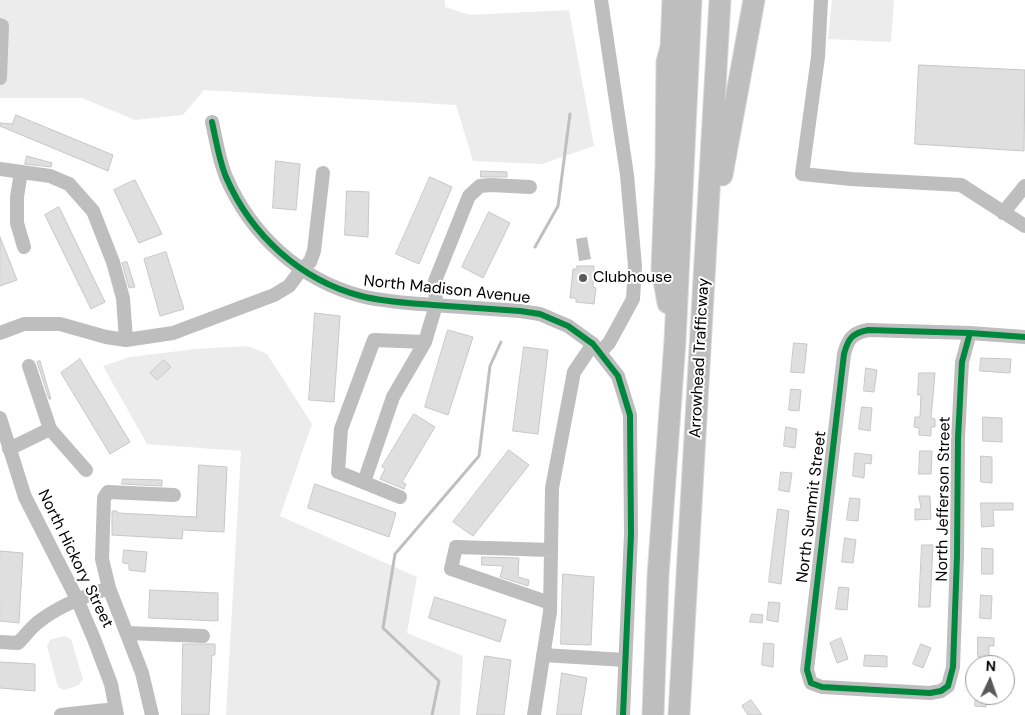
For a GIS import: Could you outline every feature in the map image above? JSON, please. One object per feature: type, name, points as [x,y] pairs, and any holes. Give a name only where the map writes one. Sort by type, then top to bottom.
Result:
[{"type":"highway","points":[[664,0],[663,46],[667,62]]},
{"type":"highway","points":[[674,0],[671,47],[667,62],[666,166],[662,269],[675,341]]},
{"type":"highway","name":"Arrowhead Trafficway","points":[[653,715],[658,576],[675,341],[691,0]]},
{"type":"highway","name":"Arrowhead Trafficway","points":[[679,715],[720,0]]},
{"type":"highway","points":[[706,257],[754,0]]},
{"type":"street","points":[[534,715],[550,603],[552,488],[574,372],[596,348],[609,344],[633,299],[635,266],[627,175],[601,0]]},
{"type":"street","points":[[821,0],[818,57],[802,174],[851,179],[961,185],[1025,226]]},
{"type":"street","points":[[0,25],[2,26],[0,78]]},
{"type":"street","name":"North Madison Avenue","points":[[212,122],[225,176],[248,217],[272,246],[301,270],[328,284],[363,297],[540,314],[568,326],[596,348],[618,376],[630,415],[631,534],[623,715]]},
{"type":"street","points":[[0,169],[50,176],[68,184],[93,211],[113,262],[123,298],[126,340]]},
{"type":"street","points":[[21,172],[17,197],[17,223],[24,247]]},
{"type":"street","points":[[0,333],[24,324],[53,324],[74,327],[106,337],[126,340],[173,333],[274,295],[289,286],[301,270],[310,262],[314,251],[323,173]]},
{"type":"street","points":[[364,482],[393,397],[425,342],[436,305],[435,281],[469,196],[480,186],[530,187]]},
{"type":"street","points":[[1003,213],[1025,186]]},
{"type":"street","name":"North Summit Street","points":[[811,683],[807,670],[844,354],[847,343],[851,336],[857,332],[868,330],[970,333]]},
{"type":"street","points":[[970,333],[1025,337]]},
{"type":"street","name":"North Jefferson Street","points":[[811,683],[822,687],[930,693],[941,691],[948,686],[953,666],[957,556],[958,438],[962,362],[970,333]]},
{"type":"street","points":[[400,497],[338,472],[341,429],[374,340],[425,342]]},
{"type":"street","points":[[29,366],[50,428],[86,470]]},
{"type":"street","name":"North Hickory Street","points":[[0,418],[24,497],[77,599],[110,684],[117,712]]},
{"type":"street","points":[[9,449],[50,428]]},
{"type":"street","points":[[152,715],[142,673],[109,588],[102,559],[104,498],[108,492],[174,495]]},
{"type":"street","points":[[550,603],[451,569],[456,547],[551,550]]},
{"type":"street","points":[[0,642],[18,644],[36,624],[56,609],[77,599],[109,588]]},
{"type":"street","points":[[127,633],[203,636]]},
{"type":"street","points":[[543,655],[625,660]]},
{"type":"street","points":[[61,715],[117,712]]},
{"type":"shaded area","points":[[0,0],[445,0],[445,7],[470,15],[569,10],[594,146],[542,164],[473,161],[456,105],[204,90],[183,115],[135,120],[82,98],[0,98]]},
{"type":"shaded area","points":[[832,0],[894,0],[891,42],[828,39]]},
{"type":"shaded area","points":[[587,237],[591,259],[579,261],[576,239]]},
{"type":"shaded area","points":[[248,346],[267,354],[312,424],[280,516],[417,577],[407,633],[463,656],[460,715],[226,715],[241,451],[147,444],[103,366],[130,357],[195,349]]},
{"type":"shaded area","points":[[64,636],[71,639],[83,679],[79,685],[64,690],[58,687],[47,646],[50,640]]},
{"type":"building","points":[[919,65],[1025,70],[1024,151],[915,144]]},
{"type":"building","points":[[16,115],[113,155],[108,171],[0,126],[0,123],[12,124]]},
{"type":"building","points":[[27,156],[52,163],[51,167],[25,164]]},
{"type":"building","points":[[276,161],[300,164],[296,210],[273,208]]},
{"type":"building","points":[[481,171],[507,172],[507,177],[481,177]]},
{"type":"building","points":[[430,177],[452,187],[419,264],[396,254]]},
{"type":"building","points":[[135,180],[162,234],[139,243],[114,190]]},
{"type":"building","points":[[347,191],[369,192],[368,237],[345,235]]},
{"type":"building","points":[[59,207],[105,302],[91,309],[45,215]]},
{"type":"building","points":[[489,212],[510,223],[483,278],[462,267]]},
{"type":"building","points":[[0,237],[17,280],[0,286]]},
{"type":"building","points":[[166,252],[184,309],[160,316],[144,259]]},
{"type":"building","points":[[127,262],[135,287],[129,288],[122,263]]},
{"type":"building","name":"Clubhouse","points":[[577,266],[594,266],[593,287],[596,288],[594,304],[576,302],[576,298],[570,298],[573,269],[577,269]]},
{"type":"building","points":[[315,313],[340,316],[334,402],[309,400]]},
{"type":"building","points":[[448,330],[473,337],[448,415],[425,407]]},
{"type":"building","points":[[794,343],[807,344],[804,373],[791,372]]},
{"type":"building","points":[[524,347],[548,350],[538,434],[513,431]]},
{"type":"building","points":[[981,358],[1011,359],[1010,373],[980,371]]},
{"type":"building","points":[[80,359],[130,442],[110,454],[61,373]]},
{"type":"building","points":[[164,360],[171,367],[157,380],[150,373]]},
{"type":"building","points":[[40,361],[51,399],[49,399],[37,362]]},
{"type":"building","points":[[866,368],[877,370],[874,392],[864,391]]},
{"type":"building","points":[[919,373],[935,373],[931,418],[935,419],[935,427],[931,427],[931,436],[919,435],[919,428],[914,427],[915,417],[920,417]]},
{"type":"building","points":[[791,389],[801,390],[799,411],[789,410]]},
{"type":"building","points":[[862,407],[872,408],[870,431],[859,429]]},
{"type":"building","points":[[414,414],[435,427],[402,482],[406,484],[404,489],[380,479],[385,469],[382,467]]},
{"type":"building","points":[[983,417],[1002,418],[1002,442],[983,441]]},
{"type":"building","points":[[786,427],[797,429],[795,448],[784,446]]},
{"type":"building","points":[[509,450],[529,465],[473,536],[453,522]]},
{"type":"building","points":[[920,451],[932,451],[931,474],[919,474]]},
{"type":"building","points":[[855,453],[872,455],[871,464],[865,463],[864,478],[853,476]]},
{"type":"building","points":[[981,456],[992,457],[992,483],[981,482]]},
{"type":"building","points":[[199,465],[227,467],[224,532],[183,530],[182,539],[112,535],[112,511],[117,511],[117,513],[196,517]]},
{"type":"building","points":[[781,472],[792,473],[789,492],[779,490]]},
{"type":"building","points":[[123,479],[162,480],[162,486],[122,484]]},
{"type":"building","points":[[315,484],[396,513],[389,537],[308,508]]},
{"type":"building","points":[[919,496],[930,496],[931,519],[915,520],[915,509],[921,509]]},
{"type":"building","points":[[850,498],[860,499],[858,521],[847,520]]},
{"type":"building","points":[[981,503],[1013,503],[1013,510],[993,510],[994,526],[982,527]]},
{"type":"building","points":[[778,509],[789,511],[781,584],[769,582]]},
{"type":"building","points":[[845,538],[856,540],[853,563],[842,562]]},
{"type":"building","points":[[922,545],[933,545],[930,607],[919,607]]},
{"type":"building","points":[[982,548],[993,549],[993,574],[982,574]]},
{"type":"building","points":[[124,550],[147,552],[145,572],[129,570],[129,564],[123,563]]},
{"type":"building","points":[[0,551],[23,553],[19,623],[0,621]]},
{"type":"building","points":[[482,557],[519,558],[518,577],[529,580],[528,586],[500,577],[503,566],[482,565]]},
{"type":"building","points":[[563,574],[594,577],[591,645],[561,644]]},
{"type":"building","points":[[839,587],[849,588],[847,610],[836,609]]},
{"type":"building","points":[[150,590],[218,593],[218,621],[149,618]]},
{"type":"building","points":[[981,595],[992,596],[991,619],[980,618]]},
{"type":"building","points":[[435,597],[506,620],[500,642],[429,618]]},
{"type":"building","points":[[769,602],[780,603],[778,622],[767,620]]},
{"type":"building","points":[[752,614],[763,615],[762,623],[750,622]]},
{"type":"building","points":[[978,637],[994,638],[994,646],[989,646],[989,655],[978,655]]},
{"type":"building","points":[[841,638],[848,659],[837,663],[830,643]]},
{"type":"building","points":[[764,643],[774,644],[773,667],[762,665]]},
{"type":"building","points":[[183,644],[215,644],[215,655],[212,655],[209,715],[182,715]]},
{"type":"building","points":[[921,644],[931,648],[923,668],[913,664]]},
{"type":"building","points":[[865,655],[887,656],[887,667],[864,666]]},
{"type":"building","points":[[485,656],[511,660],[504,715],[477,715]]},
{"type":"building","points":[[0,662],[35,664],[35,691],[0,688]]},
{"type":"building","points":[[562,673],[587,678],[581,715],[557,715]]},
{"type":"building","points":[[751,700],[762,715],[748,715],[742,706]]},
{"type":"building","points":[[986,705],[986,707],[975,706]]},
{"type":"waterway","points":[[535,247],[558,206],[570,114]]},
{"type":"waterway","points":[[432,715],[439,681],[383,628],[395,554],[479,456],[490,366],[501,342]]},
{"type":"cycle path","points":[[212,122],[226,177],[236,198],[264,236],[298,267],[339,289],[370,298],[406,303],[540,314],[568,326],[593,344],[618,376],[630,415],[631,534],[623,715]]},
{"type":"cycle path","points":[[970,333],[962,362],[958,438],[957,556],[953,667],[948,686],[941,691],[930,693],[822,687],[811,683],[807,670],[844,354],[847,344],[854,335],[868,330],[970,333],[1025,337]]},
{"type":"place","name":"Clubhouse","points":[[583,278]]}]
